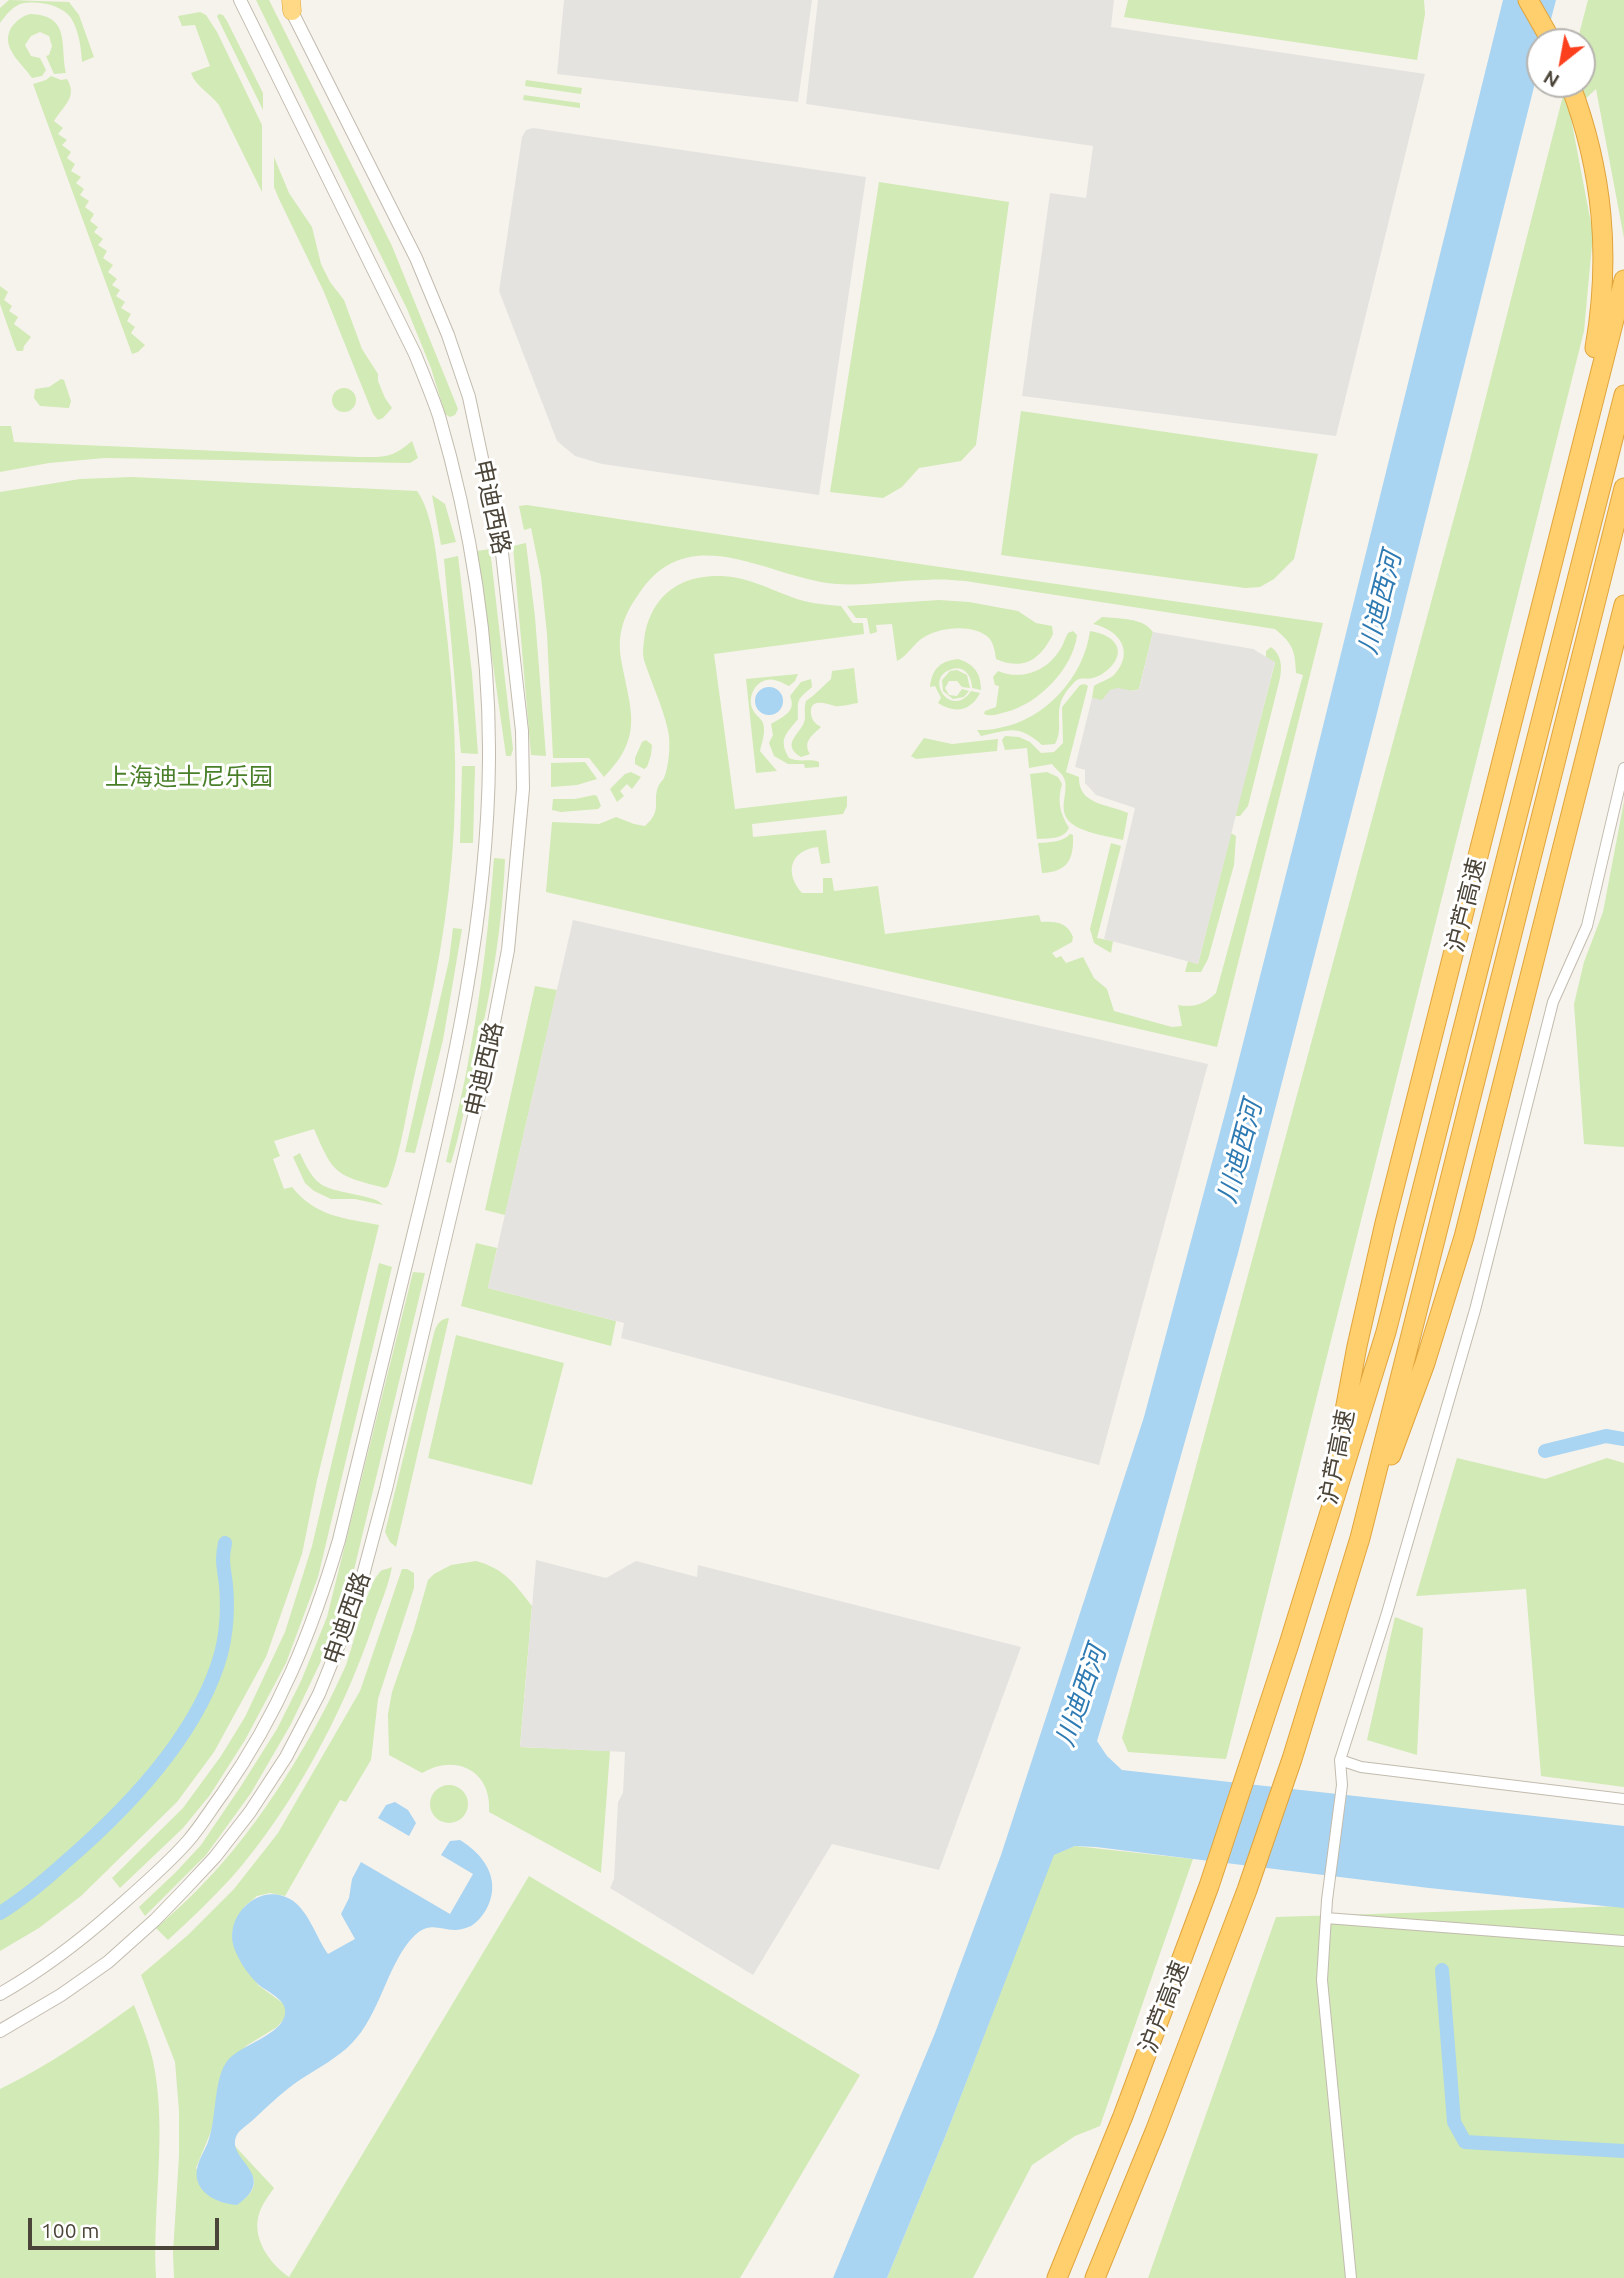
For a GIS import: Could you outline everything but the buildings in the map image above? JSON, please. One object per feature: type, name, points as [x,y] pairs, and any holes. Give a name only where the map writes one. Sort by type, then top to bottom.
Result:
[{"type":"highway","points":[[1528,0],[1544,28]]},
{"type":"highway","points":[[1534,638],[1601,316],[1604,269],[1598,185],[1589,141],[1575,98]]},
{"type":"highway","name":"沪芦高速","points":[[1322,1532],[1359,1336],[1385,1223],[1624,280]]},
{"type":"highway","name":"沪芦高速","points":[[1057,2278],[1123,2116],[1209,1886],[1254,1755],[1386,1332],[1624,395]]},
{"type":"highway","name":"沪芦高速","points":[[1360,1538],[1624,488]]},
{"type":"highway","name":"沪芦高速","points":[[1095,2278],[1160,2118],[1247,1890],[1292,1759],[1360,1538],[1445,1303],[1624,605]]},
{"type":"highway","points":[[1572,808],[1624,625]]},
{"type":"street","name":"申迪西路","points":[[0,1994],[44,1967],[83,1938],[147,1882],[189,1840],[260,1737],[291,1677],[323,1593],[339,1539],[425,1188],[453,1060],[480,902],[489,761],[485,678],[472,562],[441,425],[415,354],[240,0]]},
{"type":"street","name":"申迪西路","points":[[1,2031],[61,1995],[107,1962],[155,1920],[185,1889],[215,1857],[250,1812],[286,1757],[320,1694],[355,1605],[386,1489],[484,1074],[508,950],[523,789],[522,731],[502,553],[469,397],[448,335],[416,258],[290,4]]},
{"type":"street","points":[[1351,2278],[1322,1980],[1327,1900],[1342,1785],[1340,1760],[1387,1613],[1475,1310],[1553,1002],[1587,926],[1624,768]]},
{"type":"street","points":[[1340,1760],[1361,1767],[1624,1799]]},
{"type":"street","points":[[1326,1918],[1624,1941]]},
{"type":"green space","points":[[9,0],[69,2],[79,15],[94,57],[82,62],[74,23],[67,13],[55,6],[41,3],[20,4],[0,23],[0,8]]},
{"type":"green space","points":[[256,0],[269,0],[392,246],[458,409],[455,415],[450,417],[445,414],[431,368],[407,309]]},
{"type":"green space","points":[[1128,0],[1424,0],[1425,14],[1417,60],[1124,17]]},
{"type":"green space","points":[[1588,0],[1624,0],[1624,238],[1596,89],[1596,28],[1581,28]]},
{"type":"green space","points":[[200,12],[206,15],[217,32],[262,125],[262,192],[219,105],[196,82],[191,73],[210,66],[195,25],[182,26],[178,16]]},
{"type":"green space","points":[[30,14],[43,16],[58,26],[63,42],[66,73],[54,74],[46,56],[52,46],[49,36],[40,32],[31,36],[25,45],[31,56],[40,58],[46,70],[42,76],[32,78],[10,49],[8,35],[11,28],[19,19]]},
{"type":"green space","points":[[219,14],[227,21],[263,93],[263,110],[217,16]]},
{"type":"green space","points":[[51,76],[67,79],[70,85],[68,101],[54,121],[63,128],[58,134],[67,140],[62,145],[71,152],[67,158],[75,164],[71,171],[81,177],[76,183],[84,189],[80,195],[89,201],[85,207],[94,214],[90,221],[98,227],[94,232],[103,239],[98,245],[107,251],[103,258],[113,265],[108,272],[117,279],[112,285],[120,290],[116,296],[125,302],[121,308],[131,314],[127,321],[135,327],[131,333],[145,345],[132,354],[33,84]]},
{"type":"green space","points":[[526,80],[582,88],[581,94],[525,86]]},
{"type":"green space","points":[[524,95],[580,103],[580,108],[523,100]]},
{"type":"green space","points":[[1562,98],[1586,98],[1570,113],[1593,234],[1584,331],[1226,1759],[1128,1752],[1122,1738],[1470,459]]},
{"type":"green space","points":[[274,157],[289,193],[312,227],[321,264],[330,282],[344,300],[362,349],[378,374],[385,398],[392,408],[383,418],[378,420],[373,414],[324,292],[279,199],[274,187]]},
{"type":"green space","points":[[879,182],[1009,202],[976,445],[961,461],[919,468],[902,487],[883,498],[830,492]]},
{"type":"green space","points":[[0,286],[8,292],[4,300],[12,306],[9,311],[18,317],[14,324],[31,337],[23,351],[17,351],[15,347],[0,304]]},
{"type":"green space","points":[[61,379],[64,380],[71,401],[69,408],[40,406],[34,398],[35,389],[49,387]]},
{"type":"green space","points":[[344,388],[352,392],[356,400],[352,408],[344,412],[336,408],[332,400],[336,392]]},
{"type":"green space","points":[[1021,411],[1318,454],[1294,559],[1274,579],[1260,587],[1245,588],[1001,555]]},
{"type":"green space","points":[[0,426],[11,426],[14,442],[358,457],[387,456],[412,441],[418,458],[410,463],[105,458],[49,463],[0,472]]},
{"type":"green space","name":"上海迪士尼乐园","points":[[132,477],[417,491],[427,511],[433,535],[451,674],[455,766],[452,858],[435,981],[400,1145],[388,1186],[385,1188],[356,1180],[339,1171],[332,1165],[314,1129],[274,1141],[280,1156],[273,1159],[284,1189],[292,1187],[311,1205],[331,1215],[379,1225],[317,1480],[302,1554],[266,1657],[214,1752],[177,1802],[81,1896],[39,1928],[0,1951],[0,492],[80,479]]},
{"type":"green space","points":[[432,495],[445,504],[456,542],[441,545]]},
{"type":"green space","points":[[527,505],[1323,623],[1217,1047],[546,892],[552,822],[599,824],[616,817],[645,826],[654,815],[656,793],[667,768],[669,736],[644,660],[643,646],[654,608],[670,590],[691,580],[728,576],[751,581],[804,601],[841,606],[853,623],[863,623],[864,634],[714,654],[735,809],[847,796],[847,806],[843,814],[752,824],[753,837],[826,830],[830,863],[821,864],[818,847],[801,853],[792,870],[796,885],[802,893],[823,893],[823,878],[832,878],[834,891],[878,886],[885,934],[1039,915],[1041,922],[1060,924],[1071,932],[1072,942],[1052,953],[1056,958],[1061,956],[1066,963],[1083,957],[1094,978],[1107,989],[1114,1011],[1172,1027],[1182,1026],[1178,1005],[1198,1004],[1216,993],[1303,675],[1296,673],[1292,648],[1275,629],[965,581],[837,584],[811,580],[731,558],[705,555],[681,559],[658,572],[638,595],[625,617],[620,650],[630,708],[630,735],[617,762],[604,777],[589,758],[553,758],[547,634],[541,577],[531,528],[524,530],[519,506]]},
{"type":"green space","points":[[526,543],[546,756],[531,755],[513,546]]},
{"type":"green space","points":[[490,549],[513,749],[511,756],[506,756],[477,551]]},
{"type":"green space","points":[[458,556],[472,673],[478,754],[461,753],[444,559]]},
{"type":"green space","points":[[939,600],[969,602],[1018,611],[1036,623],[1052,626],[1053,634],[1037,657],[1023,663],[1015,664],[996,659],[989,638],[975,631],[958,628],[926,636],[897,661],[892,624],[876,625],[877,632],[870,634],[867,618],[856,618],[847,606]]},
{"type":"green space","points":[[1102,617],[1137,621],[1153,632],[1139,689],[1110,692],[1102,701],[1092,698],[1094,686],[1114,675],[1120,666],[1124,650],[1111,631],[1093,624]]},
{"type":"green space","points":[[1073,631],[1077,635],[1074,648],[1069,660],[1052,683],[1018,708],[995,715],[984,714],[996,707],[999,686],[995,685],[993,677],[998,671],[1016,675],[1042,668],[1056,656],[1068,633]]},
{"type":"green space","points":[[1090,631],[1112,640],[1117,647],[1117,657],[1103,674],[1091,679],[1077,680],[1066,692],[1060,706],[1059,732],[1055,744],[1042,745],[1027,734],[1014,730],[981,736],[977,730],[1016,723],[1032,716],[1060,694],[1080,664]]},
{"type":"green space","points":[[1271,647],[1280,661],[1280,678],[1248,806],[1240,816],[1235,816],[1275,663],[1266,657],[1266,651]]},
{"type":"green space","points":[[958,659],[976,670],[981,690],[972,688],[971,680],[964,670],[957,668],[943,674],[940,688],[949,699],[963,699],[971,691],[980,693],[967,707],[950,709],[938,703],[941,698],[935,686],[930,687],[938,667]]},
{"type":"green space","points":[[854,668],[858,703],[840,706],[819,703],[813,705],[812,719],[821,727],[808,742],[810,754],[801,757],[792,747],[792,742],[804,723],[806,701],[831,679],[832,671]]},
{"type":"green space","points":[[957,670],[967,675],[970,688],[962,687],[957,681],[949,681],[945,688],[949,695],[957,696],[962,689],[969,691],[964,697],[953,699],[943,691],[942,680],[950,671]]},
{"type":"green space","points":[[798,674],[789,686],[776,680],[767,680],[758,684],[753,692],[751,706],[764,726],[760,751],[777,771],[756,773],[746,679]]},
{"type":"green space","points":[[811,679],[812,687],[799,700],[798,719],[784,741],[789,758],[819,762],[819,767],[805,768],[804,764],[788,764],[774,756],[769,743],[773,735],[771,724],[790,710],[790,696],[801,682]]},
{"type":"green space","points":[[1080,685],[1088,686],[1066,772],[1079,777],[1083,793],[1089,798],[1128,813],[1123,840],[1089,832],[1071,823],[1065,813],[1066,786],[1061,774],[1052,764],[1029,768],[1027,748],[1005,750],[1002,740],[1005,736],[1019,737],[1030,742],[1041,753],[1054,752],[1063,743],[1062,707]]},
{"type":"green space","points":[[924,738],[952,744],[998,739],[997,751],[916,759],[911,756]]},
{"type":"green space","points":[[646,740],[652,745],[647,767],[644,769],[635,764],[635,758],[642,742]]},
{"type":"green space","points":[[585,762],[597,779],[577,785],[551,787],[551,763]]},
{"type":"green space","points":[[462,766],[475,766],[473,843],[460,843]]},
{"type":"green space","points":[[631,772],[641,777],[632,789],[627,784],[620,791],[624,796],[617,802],[610,789],[625,774]]},
{"type":"green space","points":[[1047,772],[1058,777],[1062,784],[1060,807],[1069,828],[1063,835],[1037,839],[1030,774]]},
{"type":"green space","points":[[594,795],[601,806],[598,809],[561,812],[552,810],[553,799],[575,799]]},
{"type":"green space","points":[[1624,801],[1624,1147],[1584,1144],[1574,1004],[1584,962],[1603,912]]},
{"type":"green space","points":[[1231,833],[1236,836],[1234,865],[1208,959],[1201,972],[1185,972],[1188,961],[1198,964]]},
{"type":"green space","points":[[1070,834],[1073,835],[1073,843],[1068,863],[1058,870],[1042,873],[1038,843],[1059,841]]},
{"type":"green space","points":[[1111,843],[1121,846],[1097,938],[1113,941],[1111,953],[1094,943],[1090,929]]},
{"type":"green space","points":[[494,858],[505,859],[498,941],[484,1021],[451,1163],[446,1162],[465,1079],[478,1003]]},
{"type":"green space","points":[[453,928],[462,929],[443,1040],[415,1153],[405,1152],[449,960]]},
{"type":"green space","points":[[535,986],[557,990],[505,1215],[485,1210]]},
{"type":"green space","points":[[300,1153],[317,1181],[323,1185],[373,1199],[383,1205],[355,1199],[331,1199],[314,1191],[305,1183],[293,1157]]},
{"type":"green space","points":[[476,1243],[497,1248],[488,1288],[616,1321],[611,1346],[461,1306]]},
{"type":"green space","points":[[379,1263],[392,1267],[318,1577],[286,1663],[245,1740],[210,1795],[183,1828],[120,1888],[112,1878],[183,1808],[221,1756],[245,1717],[285,1632],[312,1546]]},
{"type":"green space","points":[[413,1272],[425,1273],[354,1570],[321,1661],[291,1724],[251,1793],[206,1855],[145,1916],[139,1907],[201,1845],[277,1729],[301,1681],[327,1617]]},
{"type":"green space","points":[[449,1318],[396,1547],[385,1532],[434,1333],[439,1322]]},
{"type":"green space","points":[[456,1335],[564,1363],[532,1485],[428,1458]]},
{"type":"green space","points":[[1457,1458],[1545,1479],[1607,1458],[1624,1463],[1624,1787],[1541,1776],[1526,1589],[1416,1596]]},
{"type":"green space","points":[[476,1561],[502,1573],[532,1606],[520,1747],[610,1751],[601,1873],[489,1812],[484,1785],[469,1769],[447,1765],[422,1773],[389,1755],[388,1714],[392,1692],[428,1580],[451,1565]]},
{"type":"green space","points":[[392,1567],[383,1598],[346,1693],[295,1791],[232,1877],[168,1940],[156,1928],[192,1896],[224,1861],[284,1780],[318,1722],[346,1665],[376,1576],[382,1570]]},
{"type":"green space","points":[[402,1569],[414,1573],[414,1588],[378,1699],[371,1760],[346,1802],[340,1800],[285,1896],[270,1893],[257,1896],[245,1906],[232,1933],[234,1945],[258,1985],[284,2004],[286,2011],[284,2019],[277,2027],[246,2046],[222,2073],[212,2129],[196,2168],[219,2201],[237,2205],[248,2196],[254,2181],[234,2145],[274,2188],[260,2211],[258,2230],[268,2257],[289,2277],[529,1876],[860,2075],[740,2278],[174,2278],[179,2156],[175,2062],[141,1975],[188,1935],[234,1889],[278,1833],[360,1691]]},
{"type":"green space","points":[[1395,1617],[1423,1628],[1417,1755],[1367,1740]]},
{"type":"green space","points":[[449,1785],[462,1791],[468,1804],[462,1817],[449,1823],[436,1817],[430,1804],[436,1791]]},
{"type":"green space","points":[[1075,1846],[1193,1859],[1100,2126],[1075,2136],[1032,2165],[973,2278],[887,2278],[947,2132],[1053,1855]]},
{"type":"green space","points":[[1624,1906],[1624,2278],[1148,2278],[1276,1917]]},
{"type":"green space","points":[[134,2005],[153,2061],[157,2088],[159,2142],[156,2278],[0,2278],[0,2089],[52,2060]]},
{"type":"shaded area","points":[[564,0],[812,0],[798,102],[557,74]]},
{"type":"shaded area","points":[[818,0],[1114,0],[1111,27],[1425,74],[1336,436],[1022,396],[1050,193],[1086,198],[1093,146],[806,104]]},
{"type":"shaded area","points":[[533,128],[866,177],[819,495],[602,464],[575,456],[557,441],[499,291],[522,137],[526,130]]},
{"type":"shaded area","points":[[1153,632],[1253,649],[1275,662],[1198,964],[1104,939],[1135,808],[1096,795],[1085,783],[1085,770],[1075,767],[1092,698],[1102,700],[1110,690],[1118,688],[1133,691],[1139,689]]},
{"type":"shaded area","points":[[573,920],[1208,1064],[1099,1465],[621,1338],[624,1323],[488,1288]]},
{"type":"shaded area","points":[[536,1560],[606,1578],[636,1561],[697,1577],[698,1565],[1021,1647],[939,1870],[832,1844],[753,1975],[610,1888],[614,1879],[618,1802],[623,1793],[625,1752],[520,1747]]},
{"type":"water","name":"川迪西河","points":[[1503,0],[1556,0],[1549,28],[1526,28],[1526,98],[1531,98],[1238,1253],[1097,1741],[1107,1756],[1122,1770],[1624,1826],[1624,1908],[1429,1888],[1096,1847],[1075,1846],[1054,1855],[947,2132],[887,2278],[833,2278],[935,2033],[1001,1855],[1144,1417],[1298,827]]},
{"type":"water","points":[[769,687],[779,691],[783,701],[779,711],[769,715],[759,711],[755,701],[759,691]]},
{"type":"water","points":[[395,1802],[408,1810],[416,1823],[409,1836],[378,1818],[386,1805]]},
{"type":"water","points":[[460,1840],[476,1852],[491,1877],[491,1896],[483,1915],[471,1926],[452,1930],[430,1927],[414,1936],[397,1959],[373,2013],[357,2037],[341,2053],[289,2088],[238,2133],[235,2142],[237,2151],[253,2175],[254,2184],[249,2194],[237,2205],[209,2196],[200,2187],[197,2171],[211,2133],[217,2088],[223,2068],[234,2054],[277,2028],[285,2014],[283,2004],[255,1981],[236,1954],[232,1932],[240,1912],[257,1898],[268,1894],[290,1899],[307,1916],[328,1954],[355,1939],[341,1914],[349,1898],[352,1879],[361,1862],[450,1914],[473,1874],[441,1855],[450,1841]]},
{"type":"waterway","points":[[1545,1451],[1606,1436],[1624,1439]]},
{"type":"waterway","points":[[0,1913],[40,1884],[111,1820],[157,1770],[178,1742],[210,1684],[221,1654],[227,1611],[223,1560],[225,1543]]},
{"type":"waterway","points":[[1442,1970],[1454,2122],[1465,2142],[1624,2151]]}]
